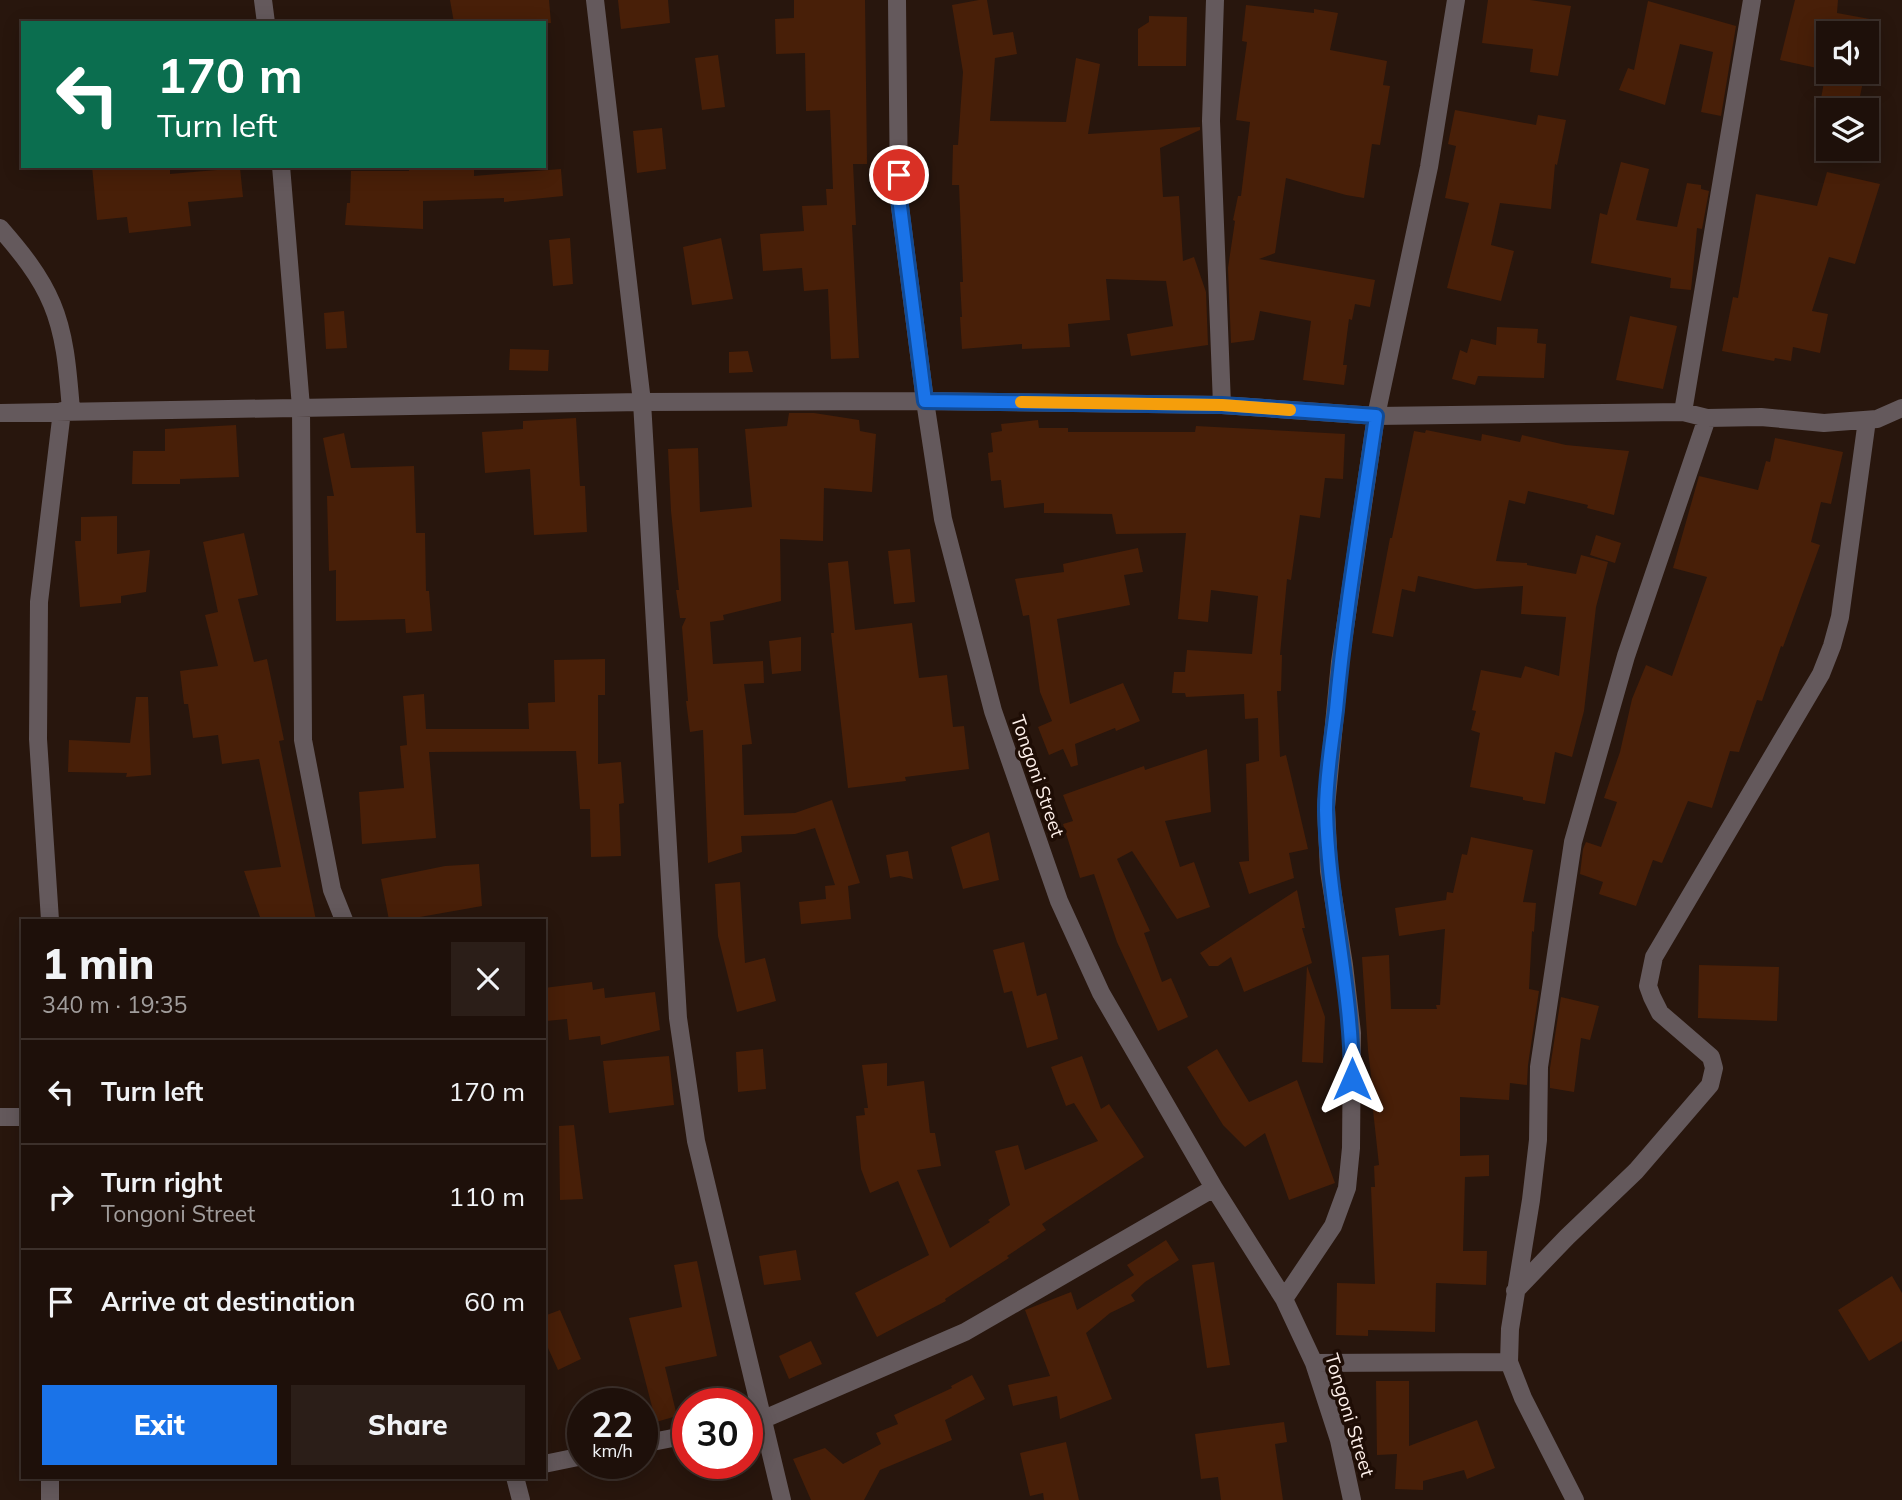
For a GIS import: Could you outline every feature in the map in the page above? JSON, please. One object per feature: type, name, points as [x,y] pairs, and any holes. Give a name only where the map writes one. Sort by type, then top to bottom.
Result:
[{"type":"street","points":[[263,0],[266,21]]},
{"type":"street","points":[[595,0],[642,402],[678,1018],[696,1141],[749,1388]]},
{"type":"street","name":"Tongoni Street","points":[[897,0],[899,198],[925,401],[943,519],[990,698],[1059,901],[1101,993],[1214,1188],[1284,1299],[1314,1363],[1339,1440],[1352,1500]]},
{"type":"street","points":[[1215,0],[1211,121],[1222,405]]},
{"type":"street","points":[[1284,1299],[1333,1226],[1347,1188],[1352,1148],[1352,1033],[1329,871],[1326,807],[1340,662],[1376,416],[1429,167],[1457,0]]},
{"type":"street","points":[[1683,412],[1752,0]]},
{"type":"street","points":[[281,168],[301,407],[303,740],[332,890],[344,919]]},
{"type":"street","points":[[0,228],[27,259],[52,304],[66,356],[66,410],[39,602],[38,739],[50,919]]},
{"type":"street","points":[[0,413],[642,402],[925,401],[1222,405],[1376,416],[1683,412],[1707,418],[1761,417],[1824,423],[1877,419],[1902,408]]},
{"type":"street","points":[[1575,1500],[1523,1398],[1510,1362],[1510,1329],[1538,1140],[1539,1067],[1573,842],[1626,656],[1707,418]]},
{"type":"street","points":[[1515,1291],[1636,1171],[1710,1085],[1714,1068],[1711,1057],[1660,1013],[1652,997],[1648,986],[1654,957],[1821,674],[1840,617],[1867,420]]},
{"type":"street","points":[[0,1117],[21,1117]]},
{"type":"street","points":[[763,1418],[965,1332],[1214,1188]]},
{"type":"street","points":[[1314,1363],[1510,1362]]},
{"type":"street","points":[[763,1442],[782,1500]]},
{"type":"street","points":[[546,1464],[567,1460]]},
{"type":"street","points":[[50,1479],[50,1500]]},
{"type":"street","points":[[516,1479],[521,1500]]},
{"type":"building","points":[[450,0],[549,0],[551,23],[454,21]]},
{"type":"building","points":[[618,0],[668,0],[670,23],[621,29]]},
{"type":"building","points":[[794,0],[865,0],[867,164],[853,164],[856,225],[852,225],[859,358],[831,359],[828,289],[804,291],[802,268],[763,271],[760,234],[804,231],[802,206],[827,205],[826,189],[833,189],[830,110],[806,111],[805,53],[776,54],[775,19],[794,18]]},
{"type":"building","points":[[987,0],[993,35],[1013,32],[1017,54],[995,58],[990,121],[1066,122],[1076,58],[1100,64],[1088,134],[1200,127],[1200,130],[1160,148],[1163,197],[1179,196],[1183,261],[1194,257],[1206,292],[1208,345],[1131,356],[1127,334],[1173,326],[1166,281],[1106,279],[1110,320],[1068,324],[1070,347],[1022,349],[1022,344],[962,349],[960,282],[963,282],[959,185],[952,185],[953,145],[958,145],[963,72],[952,5]]},
{"type":"building","points":[[1488,0],[1530,0],[1571,6],[1558,76],[1530,72],[1533,49],[1482,43]]},
{"type":"building","points":[[1795,0],[1838,0],[1837,13],[1875,20],[1816,21],[1816,68],[1780,60]]},
{"type":"building","points":[[1648,1],[1736,26],[1721,116],[1701,112],[1713,52],[1680,44],[1665,105],[1619,90],[1628,68],[1634,70]]},
{"type":"building","points":[[1246,5],[1338,13],[1330,50],[1387,61],[1383,85],[1390,86],[1380,145],[1372,144],[1364,198],[1286,178],[1275,253],[1259,259],[1375,280],[1370,307],[1355,304],[1352,320],[1349,319],[1343,365],[1347,365],[1344,385],[1303,380],[1311,321],[1260,311],[1254,340],[1231,343],[1228,268],[1233,220],[1238,196],[1241,196],[1250,122],[1236,120],[1247,42],[1242,41]]},
{"type":"building","points":[[1149,16],[1187,17],[1186,66],[1138,66],[1138,29],[1149,22]]},
{"type":"building","points":[[718,55],[725,107],[702,110],[695,58]]},
{"type":"building","points":[[1824,84],[1863,84],[1860,98],[1821,98]]},
{"type":"building","points":[[1455,110],[1536,125],[1538,115],[1566,120],[1557,165],[1555,164],[1551,209],[1500,203],[1491,245],[1514,251],[1501,301],[1447,288],[1469,203],[1445,198],[1456,146],[1448,144]]},
{"type":"building","points":[[662,128],[666,169],[637,173],[633,131]]},
{"type":"building","points":[[1621,162],[1649,169],[1636,220],[1677,227],[1687,183],[1701,185],[1701,189],[1709,191],[1702,229],[1697,228],[1691,290],[1670,288],[1671,278],[1591,263],[1600,213],[1607,215]]},
{"type":"building","points":[[92,168],[170,168],[170,174],[240,168],[243,197],[188,202],[191,226],[129,233],[127,217],[97,220]]},
{"type":"building","points":[[409,168],[474,168],[474,176],[561,169],[563,196],[504,202],[504,198],[423,201],[423,229],[345,225],[347,203],[350,203],[351,171],[409,171]]},
{"type":"building","points":[[1827,172],[1880,184],[1855,264],[1829,257],[1812,311],[1828,314],[1820,353],[1793,347],[1791,361],[1775,358],[1774,361],[1722,351],[1733,297],[1738,298],[1756,194],[1817,206]]},
{"type":"building","points":[[570,238],[573,284],[553,286],[549,240]]},
{"type":"building","points":[[721,238],[733,299],[692,305],[683,247]]},
{"type":"building","points":[[344,311],[347,348],[326,349],[324,313]]},
{"type":"building","points":[[1630,316],[1677,326],[1663,389],[1616,380]]},
{"type":"building","points":[[1497,327],[1538,329],[1537,343],[1546,344],[1544,378],[1478,376],[1475,385],[1452,379],[1460,350],[1467,353],[1471,339],[1496,345]]},
{"type":"building","points":[[510,349],[549,350],[548,371],[509,370]]},
{"type":"building","points":[[748,351],[753,372],[729,373],[729,352]]},
{"type":"building","points":[[789,413],[814,413],[859,420],[860,431],[876,434],[872,492],[824,488],[823,541],[780,539],[781,601],[723,615],[724,620],[710,622],[713,664],[763,661],[764,683],[744,684],[752,744],[742,745],[744,815],[795,813],[832,800],[860,883],[848,886],[851,919],[801,924],[799,902],[826,899],[825,886],[835,885],[815,828],[795,834],[741,836],[742,852],[708,863],[703,730],[690,732],[686,701],[682,627],[686,618],[680,618],[676,590],[679,590],[668,449],[698,448],[700,512],[752,507],[745,429],[787,426]]},
{"type":"building","points":[[576,418],[580,486],[585,486],[587,532],[534,535],[530,469],[485,473],[482,432],[523,429],[523,421]]},
{"type":"building","points":[[1038,420],[1039,428],[1068,428],[1068,432],[1195,432],[1196,426],[1345,434],[1343,479],[1325,478],[1320,518],[1300,515],[1291,580],[1287,579],[1280,655],[1281,691],[1277,691],[1280,757],[1286,755],[1308,849],[1289,853],[1294,878],[1249,894],[1239,862],[1249,861],[1246,764],[1259,761],[1258,718],[1245,719],[1244,694],[1186,697],[1185,693],[1172,693],[1174,672],[1185,672],[1187,650],[1252,654],[1258,596],[1211,590],[1208,622],[1178,619],[1186,533],[1116,534],[1112,514],[1044,513],[1044,503],[1004,508],[1001,480],[991,481],[988,453],[993,452],[991,433],[1002,431],[1001,424]]},
{"type":"building","points":[[236,425],[239,477],[180,479],[180,484],[132,484],[133,451],[165,451],[165,429]]},
{"type":"building","points":[[1426,430],[1481,441],[1482,434],[1520,442],[1522,435],[1566,445],[1629,451],[1614,515],[1587,508],[1588,505],[1528,491],[1525,504],[1509,500],[1496,561],[1527,563],[1576,574],[1581,555],[1608,562],[1596,607],[1584,711],[1572,757],[1555,752],[1545,804],[1470,787],[1480,733],[1471,730],[1476,711],[1472,710],[1481,670],[1521,678],[1525,666],[1559,676],[1566,617],[1521,614],[1523,586],[1475,589],[1418,576],[1415,592],[1402,589],[1393,637],[1372,633],[1414,431],[1425,433]]},
{"type":"building","points":[[344,433],[351,468],[414,466],[416,533],[425,533],[426,591],[429,591],[432,631],[406,633],[405,619],[336,621],[336,570],[329,571],[327,496],[334,496],[323,438]]},
{"type":"building","points":[[1775,438],[1843,452],[1831,504],[1821,502],[1811,542],[1820,545],[1783,647],[1781,646],[1762,701],[1757,700],[1739,752],[1730,751],[1712,808],[1688,801],[1662,863],[1653,860],[1636,906],[1599,894],[1603,882],[1580,874],[1583,849],[1586,842],[1601,847],[1617,802],[1604,798],[1620,752],[1632,699],[1646,665],[1672,676],[1707,577],[1673,568],[1699,476],[1758,490],[1766,461],[1770,462]]},
{"type":"building","points":[[117,516],[117,554],[150,550],[146,592],[121,596],[121,603],[80,607],[75,541],[81,541],[81,517]]},
{"type":"building","points":[[244,533],[258,595],[238,599],[254,662],[267,659],[284,740],[279,741],[316,919],[261,919],[244,871],[281,867],[259,759],[222,764],[218,735],[193,738],[188,704],[184,704],[180,671],[218,666],[205,615],[218,612],[203,542]]},
{"type":"building","points":[[1596,535],[1621,543],[1615,563],[1590,555]]},
{"type":"building","points":[[1138,548],[1143,572],[1124,575],[1130,605],[1057,619],[1070,704],[1123,683],[1140,721],[1075,744],[1078,765],[1071,767],[1063,749],[1049,755],[1038,727],[1052,721],[1040,692],[1029,615],[1023,616],[1015,579],[1064,572],[1063,564]]},
{"type":"building","points":[[910,549],[915,602],[894,604],[888,551]]},
{"type":"building","points":[[848,561],[855,630],[912,623],[919,678],[947,675],[953,727],[964,726],[969,769],[848,788],[831,633],[834,633],[828,563]]},
{"type":"building","points":[[801,637],[801,671],[772,674],[769,641]]},
{"type":"building","points":[[605,659],[605,695],[598,695],[598,764],[621,762],[624,803],[619,804],[621,856],[591,857],[590,809],[580,809],[576,751],[429,752],[436,838],[362,844],[359,792],[404,788],[400,746],[407,745],[403,696],[424,694],[426,729],[529,729],[528,703],[555,702],[554,660]]},
{"type":"building","points":[[136,697],[148,697],[151,775],[126,777],[127,773],[68,772],[69,740],[130,743]]},
{"type":"building","points":[[1207,749],[1211,812],[1165,821],[1180,867],[1194,862],[1210,907],[1177,919],[1132,851],[1117,859],[1150,931],[1144,933],[1162,982],[1171,978],[1188,1017],[1158,1031],[1117,942],[1094,874],[1080,878],[1063,824],[1073,821],[1063,795],[1144,766],[1145,770]]},
{"type":"building","points":[[989,832],[999,880],[963,889],[951,847]]},
{"type":"building","points":[[1471,837],[1533,850],[1523,902],[1536,903],[1529,989],[1539,991],[1527,1085],[1510,1083],[1509,1100],[1460,1097],[1460,1156],[1489,1155],[1489,1176],[1465,1177],[1463,1251],[1487,1251],[1486,1285],[1436,1283],[1435,1332],[1368,1330],[1368,1336],[1336,1335],[1337,1283],[1375,1284],[1371,1187],[1375,1187],[1374,1166],[1379,1165],[1362,957],[1389,955],[1391,1009],[1437,1009],[1436,1005],[1440,1005],[1445,929],[1399,936],[1395,908],[1446,900],[1447,892],[1453,893],[1462,854],[1467,855]]},
{"type":"building","points":[[908,851],[913,879],[900,876],[890,878],[886,855]]},
{"type":"building","points":[[479,864],[482,906],[409,919],[389,919],[381,879],[445,866]]},
{"type":"building","points":[[740,882],[745,963],[765,958],[776,1001],[737,1012],[718,936],[715,884]]},
{"type":"building","points":[[1297,890],[1305,928],[1302,928],[1312,963],[1244,992],[1231,957],[1218,966],[1209,966],[1200,953]]},
{"type":"building","points":[[1024,942],[1037,996],[1046,993],[1058,1039],[1027,1048],[1012,991],[1004,993],[993,950]]},
{"type":"building","points":[[1699,965],[1779,967],[1777,1021],[1698,1018]]},
{"type":"building","points":[[1307,966],[1325,1017],[1323,1063],[1302,1062]]},
{"type":"building","points":[[592,982],[593,990],[604,988],[605,998],[655,992],[660,1030],[601,1045],[600,1036],[569,1040],[567,1019],[546,1021],[546,988]]},
{"type":"building","points":[[1561,997],[1599,1006],[1590,1040],[1581,1038],[1574,1092],[1550,1088],[1550,1068]]},
{"type":"building","points":[[763,1049],[766,1089],[738,1092],[736,1052]]},
{"type":"building","points":[[1217,1049],[1249,1102],[1297,1080],[1335,1183],[1289,1200],[1265,1133],[1245,1147],[1223,1125],[1187,1067]]},
{"type":"building","points":[[669,1056],[674,1105],[609,1113],[603,1061]]},
{"type":"building","points":[[1082,1056],[1101,1109],[1109,1104],[1144,1157],[1042,1224],[1046,1230],[1007,1256],[1009,1258],[945,1299],[946,1301],[877,1337],[855,1293],[929,1255],[898,1181],[870,1193],[861,1169],[856,1116],[865,1115],[864,1108],[868,1108],[862,1065],[887,1063],[887,1086],[924,1081],[930,1133],[935,1133],[941,1166],[917,1170],[950,1248],[990,1222],[988,1220],[1010,1205],[995,1151],[1018,1145],[1025,1170],[1098,1141],[1074,1103],[1066,1106],[1051,1067]]},
{"type":"building","points":[[574,1125],[583,1199],[560,1200],[559,1126]]},
{"type":"building","points":[[1166,1240],[1179,1260],[1145,1282],[1131,1295],[1135,1301],[1110,1313],[1086,1333],[1112,1399],[1060,1419],[1057,1396],[1013,1406],[1008,1385],[1050,1376],[1025,1310],[1071,1292],[1077,1310],[1134,1275],[1127,1265]]},
{"type":"building","points":[[796,1250],[801,1280],[764,1285],[759,1256]]},
{"type":"building","points":[[697,1261],[717,1356],[665,1367],[672,1396],[672,1417],[658,1421],[658,1388],[647,1388],[629,1318],[682,1307],[674,1265]]},
{"type":"building","points":[[1214,1262],[1230,1365],[1207,1368],[1192,1265]]},
{"type":"building","points":[[1892,1276],[1902,1293],[1902,1341],[1869,1361],[1838,1310]]},
{"type":"building","points":[[560,1310],[581,1359],[558,1370],[546,1343],[546,1315]]},
{"type":"building","points":[[811,1341],[822,1364],[789,1379],[779,1356]]},
{"type":"building","points":[[972,1375],[985,1399],[945,1420],[952,1440],[880,1470],[864,1500],[811,1500],[793,1459],[825,1448],[843,1464],[881,1444],[876,1433],[898,1424],[894,1415],[952,1388],[951,1386]]},
{"type":"building","points":[[1376,1381],[1409,1381],[1409,1446],[1477,1420],[1495,1468],[1467,1479],[1464,1470],[1423,1481],[1423,1490],[1395,1489],[1397,1454],[1377,1455]]},
{"type":"building","points":[[1284,1422],[1287,1442],[1275,1444],[1283,1500],[1221,1500],[1218,1477],[1201,1479],[1195,1434]]},
{"type":"building","points":[[1066,1442],[1079,1500],[1044,1500],[1043,1493],[1030,1496],[1020,1453]]},
{"type":"slow traffic","points":[[1021,402],[1222,405],[1290,410]]},
{"type":"route","points":[[899,175],[899,198],[925,401],[1222,405],[1376,416],[1340,662],[1326,807],[1329,871],[1352,1033],[1352,1079]]}]
